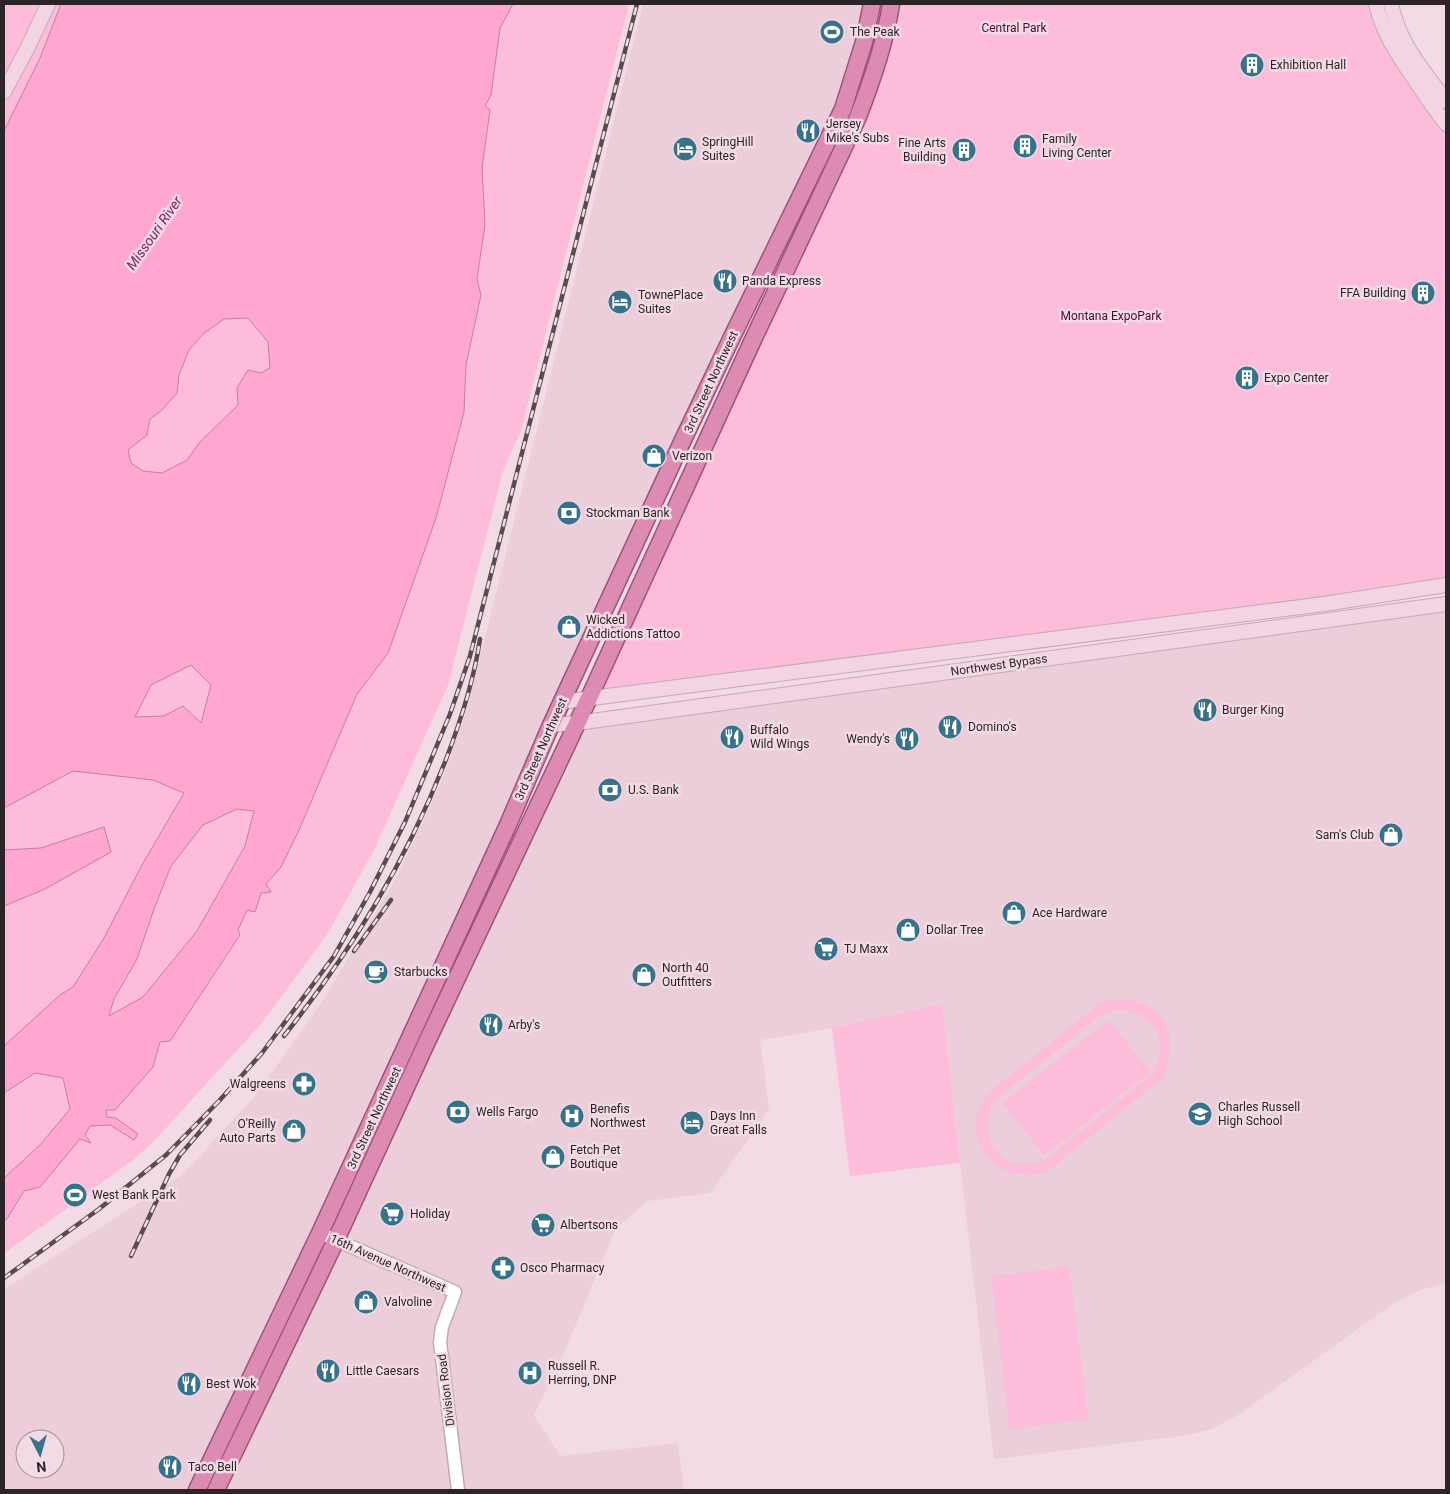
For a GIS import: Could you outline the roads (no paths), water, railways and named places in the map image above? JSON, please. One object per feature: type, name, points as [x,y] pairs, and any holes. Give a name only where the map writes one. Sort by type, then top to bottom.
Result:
[{"type":"highway","name":"3rd Street Northwest","points":[[216,1490],[336,1240],[551,725],[732,337],[843,109],[864,42],[872,4]]},
{"type":"highway","name":"3rd Street Northwest","points":[[197,1490],[320,1233],[417,1044],[589,698],[752,342],[858,117],[872,81],[886,32],[890,4]]},
{"type":"main road","points":[[4,92],[48,4]]},
{"type":"main road","points":[[1376,4],[1391,44],[1446,124]]},
{"type":"main road","points":[[1391,4],[1395,21],[1405,43],[1446,101]]},
{"type":"main road","name":"Northwest Bypass","points":[[562,702],[1324,604],[1446,585]]},
{"type":"main road","name":"Northwest Bypass","points":[[551,725],[1446,604]]},
{"type":"street","name":"16th Avenue Northwest","points":[[320,1233],[455,1292]]},
{"type":"street","name":"Division Road","points":[[455,1292],[442,1327],[440,1342],[458,1490]]},
{"type":"water","name":"Missouri River","points":[[61,4],[513,4],[500,28],[491,95],[485,106],[490,110],[482,168],[485,225],[477,279],[481,295],[466,365],[464,412],[436,518],[388,653],[357,694],[299,830],[281,867],[266,884],[271,892],[261,893],[255,912],[247,910],[238,930],[240,935],[170,1041],[160,1042],[153,1067],[115,1110],[106,1110],[107,1117],[116,1118],[138,1134],[134,1140],[110,1125],[90,1126],[85,1135],[91,1143],[80,1139],[40,1187],[24,1191],[4,1221],[4,1178],[40,1145],[70,1109],[63,1078],[35,1073],[4,1093],[4,1046],[60,995],[73,987],[104,938],[142,865],[184,793],[153,780],[73,771],[4,808],[4,131],[40,58]],"holes":[[[248,318],[268,342],[270,368],[261,373],[248,370],[237,388],[238,405],[200,442],[187,460],[162,473],[143,471],[131,463],[128,450],[147,435],[150,419],[162,410],[177,393],[179,375],[189,350],[203,334],[224,319]],[[191,665],[211,685],[201,723],[183,706],[164,716],[135,717],[151,685]],[[237,809],[254,811],[245,846],[197,931],[143,997],[109,1016],[114,999],[137,959],[171,866],[203,825]]]},
{"type":"water","points":[[104,827],[111,852],[45,889],[4,906],[4,850],[41,848]]},
{"type":"railway","points":[[4,1278],[99,1209],[166,1155],[219,1101],[262,1053],[334,956],[370,892],[405,822],[450,714],[470,656],[637,4]]},
{"type":"railway","points":[[284,1036],[309,1004],[354,939],[375,905],[412,836],[429,800],[456,732],[466,702],[480,639]]},
{"type":"railway","points":[[354,951],[391,900]]},
{"type":"railway","points":[[131,1256],[169,1174],[180,1155],[210,1120]]},
{"type":"place","name":"The Peak","points":[[832,32]]},
{"type":"place","name":"Exhibition Hall","points":[[1252,65]]},
{"type":"place","name":"Jersey Mike's Subs","points":[[808,131]]},
{"type":"place","name":"Family Living Center","points":[[1025,146]]},
{"type":"place","name":"SpringHill Suites","points":[[685,149]]},
{"type":"place","name":"Fine Arts Building","points":[[964,150]]},
{"type":"place","name":"Panda Express","points":[[725,281]]},
{"type":"place","name":"FFA Building","points":[[1423,293]]},
{"type":"place","name":"TownePlace Suites","points":[[620,302]]},
{"type":"place","name":"Expo Center","points":[[1247,378]]},
{"type":"place","name":"Verizon","points":[[654,456]]},
{"type":"place","name":"Stockman Bank","points":[[569,513]]},
{"type":"place","name":"Wicked Addictions Tattoo","points":[[569,627]]},
{"type":"place","name":"Burger King","points":[[1205,710]]},
{"type":"place","name":"Domino's","points":[[950,727]]},
{"type":"place","name":"Buffalo Wild Wings","points":[[732,737]]},
{"type":"place","name":"Wendy's","points":[[907,739]]},
{"type":"place","name":"U.S. Bank","points":[[610,790]]},
{"type":"place","name":"Sam's Club","points":[[1391,835]]},
{"type":"place","name":"Ace Hardware","points":[[1014,913]]},
{"type":"place","name":"Dollar Tree","points":[[908,930]]},
{"type":"place","name":"TJ Maxx","points":[[826,949]]},
{"type":"place","name":"Starbucks","points":[[376,972]]},
{"type":"place","name":"North 40 Outfitters","points":[[644,975]]},
{"type":"place","name":"Arby's","points":[[491,1025]]},
{"type":"place","name":"Walgreens","points":[[304,1084]]},
{"type":"place","name":"Wells Fargo","points":[[458,1112]]},
{"type":"place","name":"Charles Russell High School","points":[[1200,1114]]},
{"type":"place","name":"Benefis Northwest","points":[[572,1116]]},
{"type":"place","name":"Days Inn Great Falls","points":[[692,1123]]},
{"type":"place","name":"O'Reilly Auto Parts","points":[[294,1131]]},
{"type":"place","name":"Fetch Pet Boutique","points":[[553,1157]]},
{"type":"place","name":"West Bank Park","points":[[75,1195]]},
{"type":"place","name":"Holiday","points":[[392,1214]]},
{"type":"place","name":"Albertsons","points":[[543,1225]]},
{"type":"place","name":"Osco Pharmacy","points":[[503,1268]]},
{"type":"place","name":"Valvoline","points":[[366,1302]]},
{"type":"place","name":"Little Caesars","points":[[328,1371]]},
{"type":"place","name":"Russell R. Herring, DNP","points":[[530,1373]]},
{"type":"place","name":"Best Wok","points":[[189,1384]]},
{"type":"place","name":"Taco Bell","points":[[170,1467]]},
{"type":"park label","name":"Central Park","points":[[1014,28]]},
{"type":"park label","name":"Montana ExpoPark","points":[[1111,316]]}]
